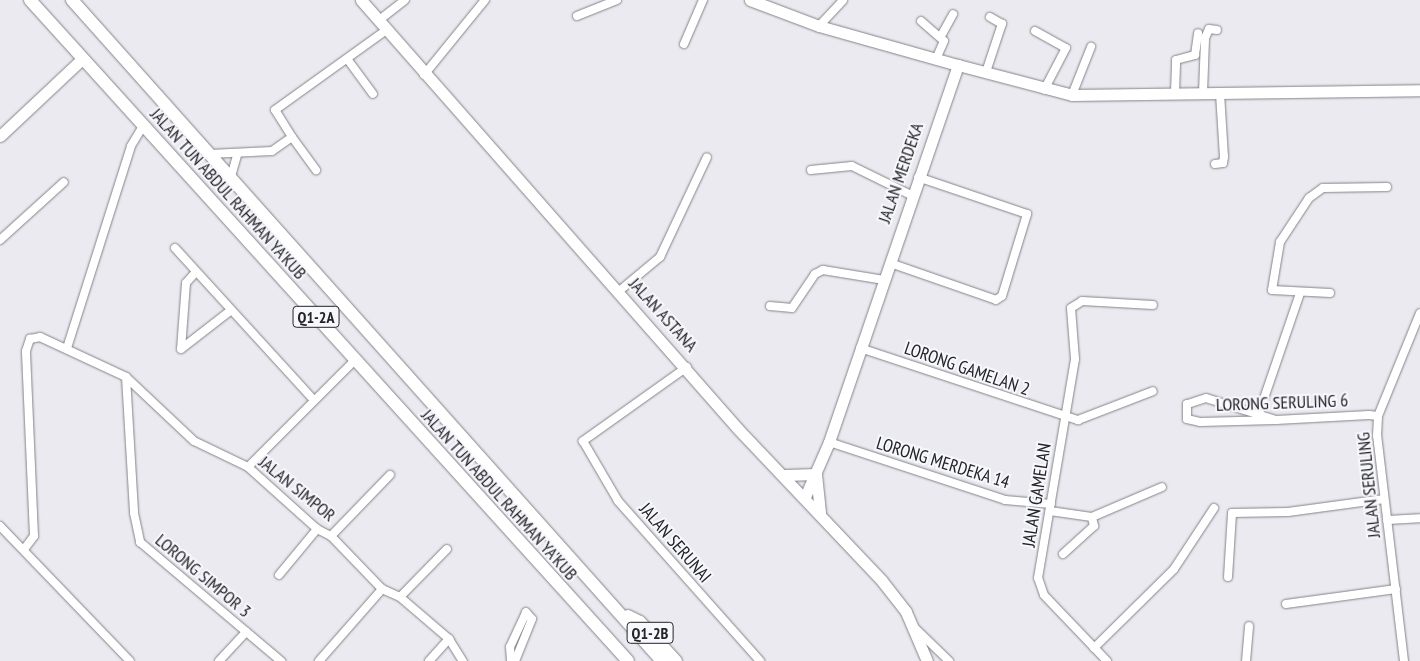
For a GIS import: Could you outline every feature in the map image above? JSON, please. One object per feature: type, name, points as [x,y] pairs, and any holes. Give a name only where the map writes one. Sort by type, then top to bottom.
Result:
[{"type":"main road","name":"JALAN TUN ABDUL RAHMAN YA'KUB","points":[[30,0],[601,634]]},
{"type":"main road","name":"JALAN TUN ABDUL RAHMAN YA'KUB","points":[[72,0],[229,182],[620,611]]},
{"type":"main road","points":[[620,611],[662,661]]},
{"type":"main road","name":"Q1-2B","points":[[620,611],[640,622],[676,661]]},
{"type":"main road","points":[[601,634],[628,661]]},
{"type":"main road","name":"Q1-2A","points":[[601,634],[617,661]]},
{"type":"street","name":"JALAN ASTANA","points":[[361,0],[424,75],[618,292],[882,581],[914,627],[927,661]]},
{"type":"street","points":[[316,170],[292,137],[276,110],[348,60],[405,0]]},
{"type":"street","points":[[424,75],[485,0]]},
{"type":"street","points":[[577,16],[617,0]]},
{"type":"street","points":[[684,44],[703,0]]},
{"type":"street","points":[[750,0],[768,3],[819,26],[1044,90],[1072,95],[1420,90]]},
{"type":"street","points":[[819,26],[842,0]]},
{"type":"street","points":[[941,36],[953,14]]},
{"type":"street","points":[[986,72],[1002,24],[990,17]]},
{"type":"street","points":[[921,21],[941,36],[944,46],[936,59]]},
{"type":"street","points":[[1203,93],[1204,38],[1210,29],[1217,30]]},
{"type":"street","points":[[1035,31],[1066,48],[1044,90]]},
{"type":"street","points":[[1175,94],[1176,60],[1195,55],[1198,33]]},
{"type":"street","points":[[1072,95],[1091,47]]},
{"type":"street","points":[[0,136],[82,59]]},
{"type":"street","points":[[348,60],[373,94]]},
{"type":"street","name":"JALAN MERDEKA","points":[[805,497],[829,442],[911,195],[958,65]]},
{"type":"street","points":[[1215,164],[1223,163],[1224,157],[1220,93]]},
{"type":"street","points":[[67,348],[131,146],[143,126]]},
{"type":"street","points":[[205,154],[237,156],[272,151],[292,137]]},
{"type":"street","points":[[229,182],[237,156]]},
{"type":"street","points":[[618,292],[660,257],[707,157]]},
{"type":"street","points":[[811,170],[852,166],[911,195]]},
{"type":"street","points":[[890,263],[996,300],[1002,296],[1027,214],[918,177]]},
{"type":"street","points":[[0,240],[64,182]]},
{"type":"street","points":[[1330,293],[1300,293],[1272,290],[1280,242],[1309,198],[1323,188],[1387,187]]},
{"type":"street","points":[[175,248],[195,273],[314,400]]},
{"type":"street","points":[[770,306],[792,308],[815,274],[823,270],[884,280]]},
{"type":"street","points":[[195,273],[186,283],[181,348],[230,311]]},
{"type":"street","points":[[1276,420],[1259,413],[1300,293]]},
{"type":"street","name":"JALAN GAMELAN","points":[[1107,661],[1040,588],[1050,508],[1075,359],[1071,308],[1082,301],[1153,305]]},
{"type":"street","name":"JALAN SERULING","points":[[1404,661],[1384,499],[1378,416],[1420,313]]},
{"type":"street","name":"JALAN SIMPOR","points":[[25,548],[34,536],[26,351],[30,339],[40,337],[126,377],[194,441],[248,467],[318,529],[331,536],[382,589],[400,597],[449,639],[463,661]]},
{"type":"street","name":"LORONG GAMELAN 2","points":[[860,348],[1065,417]]},
{"type":"street","points":[[248,467],[355,360]]},
{"type":"street","name":"JALAN SERUNAI","points":[[687,367],[583,441],[618,502],[755,660]]},
{"type":"street","name":"LORONG SIMPOR 3","points":[[126,377],[134,513],[140,542],[281,661]]},
{"type":"street","points":[[1065,417],[1078,420],[1153,391]]},
{"type":"street","name":"LORONG SERULING 6","points":[[1259,413],[1195,398],[1187,404],[1187,419],[1276,420],[1378,416]]},
{"type":"street","name":"LORONG MERDEKA 14","points":[[829,442],[1005,500],[1092,517]]},
{"type":"street","points":[[785,475],[816,474],[820,514]]},
{"type":"street","points":[[331,536],[390,475]]},
{"type":"street","points":[[1063,554],[1094,526],[1092,517],[1162,487]]},
{"type":"street","points":[[1228,577],[1232,513],[1288,512],[1384,499]]},
{"type":"street","points":[[1094,648],[1174,569],[1214,508]]},
{"type":"street","points":[[1387,520],[1420,518]]},
{"type":"street","points":[[0,526],[25,548],[130,661]]},
{"type":"street","points":[[279,575],[318,529]]},
{"type":"street","points":[[400,597],[447,549]]},
{"type":"street","points":[[319,661],[382,589]]},
{"type":"street","points":[[1286,604],[1396,589]]},
{"type":"street","points":[[526,612],[533,617],[513,661],[510,647],[526,612]]},
{"type":"street","points":[[1246,661],[1249,626]]},
{"type":"street","points":[[914,627],[949,661]]},
{"type":"street","points":[[219,661],[246,632]]},
{"type":"street","points":[[429,661],[449,639]]}]
